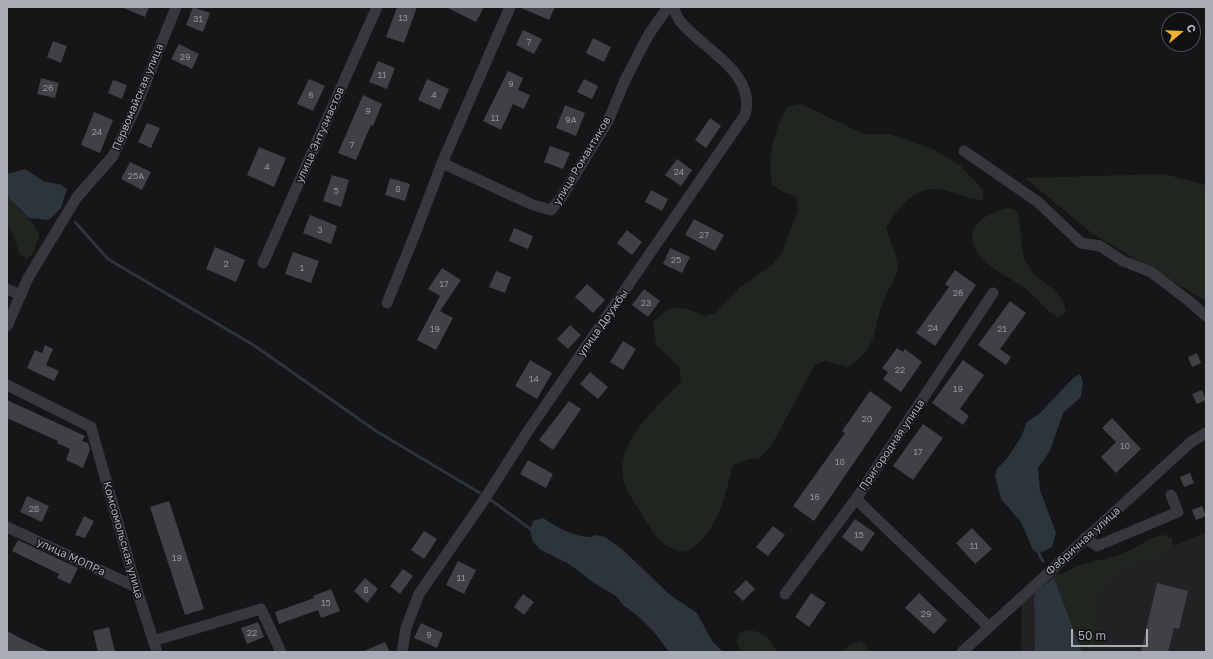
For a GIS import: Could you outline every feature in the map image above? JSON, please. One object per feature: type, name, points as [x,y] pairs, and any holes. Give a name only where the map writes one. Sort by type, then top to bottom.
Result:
[{"type":"street","name":"Первомайская улица","points":[[7,325],[31,273],[77,197],[113,156],[136,107],[176,7]]},
{"type":"street","name":"улица Энтузиастов","points":[[263,263],[377,7]]},
{"type":"street","points":[[387,303],[442,163],[510,7]]},
{"type":"street","name":"улица Романтиков","points":[[442,163],[533,204],[551,210],[561,198],[608,121],[626,78],[649,34],[668,7]]},
{"type":"street","name":"улица Дружбы","points":[[402,652],[406,628],[419,594],[484,500],[528,431],[745,115],[748,104],[744,89],[733,70],[679,20],[674,7]]},
{"type":"street","points":[[964,151],[1038,202],[1081,243],[1100,246],[1123,261],[1151,272],[1206,316]]},
{"type":"street","points":[[7,289],[20,295]]},
{"type":"street","name":"Пригородная улица","points":[[786,594],[856,499],[993,293]]},
{"type":"street","name":"Комсомольская улица","points":[[7,384],[91,427],[156,652]]},
{"type":"street","name":"Фабричная улица","points":[[967,650],[989,626],[1085,538],[1191,442],[1206,432]]},
{"type":"street","points":[[1085,538],[1097,546],[1178,512],[1171,495]]},
{"type":"street","points":[[856,499],[989,626]]},
{"type":"street","name":"улица МОПРа","points":[[7,527],[136,587]]},
{"type":"street","points":[[153,641],[262,610],[281,652]]},
{"type":"shaded area","points":[[801,104],[864,134],[889,134],[933,149],[961,166],[983,190],[983,200],[972,199],[944,190],[934,189],[925,190],[917,194],[902,205],[886,228],[894,249],[898,269],[885,297],[874,335],[866,351],[859,359],[848,367],[825,361],[815,365],[770,448],[758,459],[749,459],[733,465],[723,502],[713,524],[698,544],[687,552],[678,550],[671,548],[656,537],[629,493],[623,473],[624,458],[629,444],[637,430],[647,417],[681,382],[679,367],[656,345],[653,323],[665,311],[671,309],[683,308],[705,316],[717,312],[739,288],[771,266],[782,253],[798,210],[796,196],[782,192],[772,184],[770,164],[771,154],[778,126],[787,107]]},
{"type":"shaded area","points":[[25,169],[45,182],[60,184],[67,189],[61,208],[49,220],[29,218],[10,199],[7,193],[7,174]]},
{"type":"shaded area","points":[[1164,174],[1206,185],[1206,301],[1093,234],[1025,178]]},
{"type":"shaded area","points":[[7,193],[14,204],[32,223],[39,235],[34,252],[27,259],[20,255],[11,230],[7,224]]},
{"type":"shaded area","points":[[1007,208],[1016,210],[1020,223],[1024,257],[1027,264],[1038,277],[1056,291],[1064,303],[1066,312],[1058,317],[1048,311],[1023,287],[989,265],[977,252],[973,243],[972,235],[975,227],[980,221],[988,216]]},
{"type":"shaded area","points":[[1080,374],[1083,382],[1081,397],[1063,413],[1050,451],[1038,468],[1040,490],[1056,533],[1052,547],[1039,554],[1033,550],[1021,522],[1001,499],[995,476],[997,469],[1008,457],[1021,437],[1027,422],[1040,413],[1073,378]]},
{"type":"shaded area","points":[[543,518],[572,534],[585,537],[592,537],[594,535],[605,537],[622,549],[670,595],[697,613],[712,641],[723,652],[669,652],[654,632],[639,617],[623,605],[616,596],[597,585],[569,564],[541,550],[533,542],[530,531],[533,521]]},
{"type":"shaded area","points":[[1206,533],[1206,652],[1021,652],[1022,603],[1056,571],[1073,583]]},
{"type":"shaded area","points":[[1164,535],[1172,538],[1173,547],[1161,554],[1122,571],[1107,584],[1097,600],[1095,620],[1105,652],[1082,652],[1054,578],[1077,566],[1122,554],[1155,537]]},
{"type":"shaded area","points":[[1054,578],[1082,652],[1035,652],[1034,598],[1036,591]]},
{"type":"shaded area","points":[[748,630],[758,632],[766,636],[777,652],[741,652],[737,642],[739,633]]},
{"type":"shaded area","points":[[861,641],[867,647],[869,652],[842,652],[852,644]]},
{"type":"building","points":[[121,7],[149,7],[145,17]]},
{"type":"building","points":[[193,7],[210,13],[203,32],[186,25]]},
{"type":"building","points":[[397,7],[417,7],[404,43],[386,37]]},
{"type":"building","points":[[446,7],[484,7],[476,22]]},
{"type":"building","points":[[519,7],[555,7],[549,20]]},
{"type":"building","points":[[523,30],[542,39],[534,54],[516,45]]},
{"type":"building","points":[[593,38],[611,47],[604,62],[586,53]]},
{"type":"building","points":[[53,41],[67,46],[61,63],[47,57]]},
{"type":"building","points":[[179,44],[199,54],[192,69],[171,59]]},
{"type":"building","points":[[378,61],[395,68],[387,89],[369,82]]},
{"type":"building","points":[[508,71],[523,78],[518,90],[530,95],[524,109],[513,104],[501,130],[483,121]]},
{"type":"building","points":[[41,78],[59,83],[55,98],[37,94]]},
{"type":"building","points":[[309,79],[325,86],[313,111],[297,104]]},
{"type":"building","points":[[427,79],[449,89],[440,110],[418,100]]},
{"type":"building","points":[[584,79],[598,86],[592,99],[577,92]]},
{"type":"building","points":[[113,80],[127,85],[122,99],[108,93]]},
{"type":"building","points":[[363,95],[382,104],[356,160],[338,153]]},
{"type":"building","points":[[565,105],[585,113],[576,136],[556,128]]},
{"type":"building","points":[[94,112],[113,120],[100,153],[81,145]]},
{"type":"building","points":[[710,118],[721,126],[706,148],[695,140]]},
{"type":"building","points":[[147,123],[160,128],[151,148],[138,142]]},
{"type":"building","points":[[550,146],[570,153],[563,169],[544,162]]},
{"type":"building","points":[[259,147],[286,158],[274,187],[247,175]]},
{"type":"building","points":[[677,159],[692,170],[681,186],[665,175]]},
{"type":"building","points":[[130,162],[151,172],[142,190],[121,179]]},
{"type":"building","points":[[332,175],[349,180],[341,207],[323,201]]},
{"type":"building","points":[[390,178],[410,184],[405,201],[385,195]]},
{"type":"building","points":[[651,190],[668,199],[662,211],[645,202]]},
{"type":"building","points":[[310,215],[337,226],[331,244],[303,233]]},
{"type":"building","points":[[694,219],[724,235],[715,251],[685,235]]},
{"type":"building","points":[[514,228],[533,236],[528,249],[509,241]]},
{"type":"building","points":[[627,230],[642,242],[632,255],[617,243]]},
{"type":"building","points":[[215,247],[245,260],[236,282],[206,269]]},
{"type":"building","points":[[670,248],[690,257],[682,273],[663,264]]},
{"type":"building","points":[[293,252],[319,261],[311,283],[285,274]]},
{"type":"building","points":[[442,268],[461,280],[440,311],[453,318],[436,350],[417,340],[440,296],[428,289]]},
{"type":"building","points":[[955,270],[976,285],[935,346],[916,333],[949,287],[945,284]]},
{"type":"building","points":[[496,271],[511,277],[505,293],[489,287]]},
{"type":"building","points":[[587,284],[605,300],[593,313],[575,297]]},
{"type":"building","points":[[644,289],[660,301],[648,317],[632,305]]},
{"type":"building","points":[[1010,301],[1026,313],[1000,349],[1011,357],[1006,365],[978,345]]},
{"type":"building","points":[[570,325],[581,335],[568,349],[557,339]]},
{"type":"building","points":[[623,341],[636,349],[623,370],[610,362]]},
{"type":"building","points":[[45,345],[53,349],[46,365],[59,371],[54,381],[27,368],[35,350],[42,353]]},
{"type":"building","points":[[897,348],[903,352],[905,349],[922,362],[901,392],[883,379],[888,372],[882,368]]},
{"type":"building","points":[[1197,353],[1201,363],[1192,367],[1188,357]]},
{"type":"building","points":[[530,360],[552,373],[537,399],[515,386]]},
{"type":"building","points":[[963,360],[984,375],[960,409],[969,416],[963,425],[932,403]]},
{"type":"building","points":[[590,372],[608,387],[598,399],[580,384]]},
{"type":"building","points":[[1202,390],[1206,400],[1197,404],[1192,394]]},
{"type":"building","points":[[870,391],[892,407],[814,521],[793,506],[845,433],[842,431]]},
{"type":"building","points":[[7,400],[85,436],[82,441],[88,443],[90,450],[83,468],[66,460],[70,449],[57,443],[58,441],[7,418]]},
{"type":"building","points":[[569,401],[581,409],[553,450],[539,440]]},
{"type":"building","points":[[1112,418],[1141,449],[1116,473],[1101,457],[1116,442],[1102,428]]},
{"type":"building","points":[[923,424],[943,438],[913,480],[893,466]]},
{"type":"building","points":[[528,460],[553,474],[546,488],[520,474]]},
{"type":"building","points":[[1190,473],[1194,483],[1184,487],[1180,477]]},
{"type":"building","points":[[27,496],[49,506],[42,522],[20,512]]},
{"type":"building","points":[[169,501],[204,609],[185,615],[150,507]]},
{"type":"building","points":[[1202,506],[1206,516],[1196,520],[1192,510]]},
{"type":"building","points":[[84,516],[94,521],[85,538],[75,535]]},
{"type":"building","points":[[855,519],[875,533],[862,552],[842,537]]},
{"type":"building","points":[[773,526],[785,535],[768,556],[756,547]]},
{"type":"building","points":[[972,528],[992,549],[975,564],[956,543]]},
{"type":"building","points":[[424,531],[437,539],[424,559],[411,550]]},
{"type":"building","points":[[18,540],[78,568],[70,584],[57,578],[59,574],[12,551]]},
{"type":"building","points":[[458,561],[476,570],[464,594],[446,585]]},
{"type":"building","points":[[403,569],[413,576],[400,594],[390,586]]},
{"type":"building","points":[[365,578],[378,589],[367,603],[354,591]]},
{"type":"building","points":[[746,580],[755,589],[743,601],[734,592]]},
{"type":"building","points":[[1157,583],[1188,591],[1179,629],[1174,628],[1168,652],[1141,652]]},
{"type":"building","points":[[331,589],[340,611],[321,618],[318,610],[279,624],[275,612],[314,598],[313,596]]},
{"type":"building","points":[[811,593],[826,603],[809,627],[795,617]]},
{"type":"building","points":[[919,593],[947,620],[934,634],[905,608]]},
{"type":"building","points":[[523,594],[534,602],[524,615],[514,607]]},
{"type":"building","points":[[258,622],[264,637],[247,644],[241,628]]},
{"type":"building","points":[[421,623],[443,633],[437,648],[414,638]]},
{"type":"building","points":[[109,627],[115,652],[98,652],[93,631]]},
{"type":"building","points":[[7,631],[22,639],[50,652],[7,652]]},
{"type":"building","points":[[385,642],[390,652],[362,652]]},
{"type":"waterway","points":[[75,222],[108,259],[255,346],[376,431],[480,493]]},
{"type":"waterway","points":[[491,500],[533,531]]},
{"type":"waterway","points":[[1039,554],[1043,561]]}]
